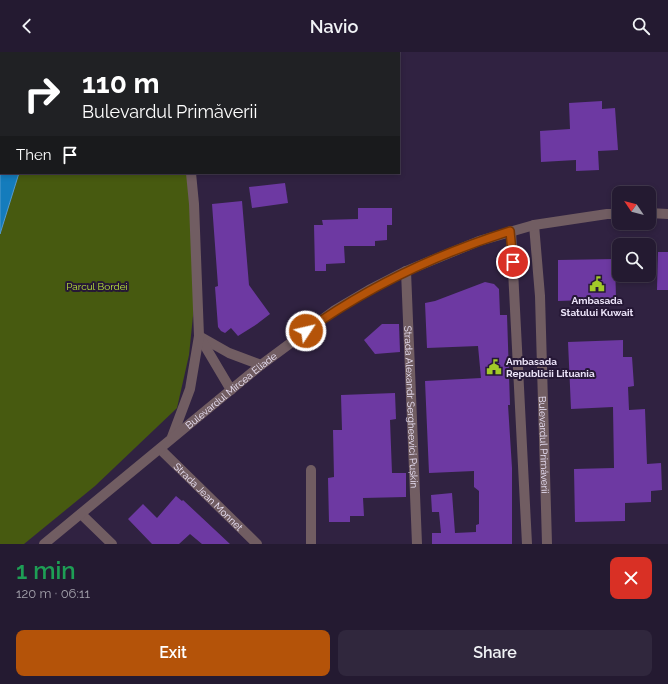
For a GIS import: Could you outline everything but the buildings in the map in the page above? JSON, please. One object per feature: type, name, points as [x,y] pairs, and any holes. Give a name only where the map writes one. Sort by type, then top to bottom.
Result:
[{"type":"street","points":[[171,439],[190,389],[199,336],[194,204],[191,174]]},
{"type":"street","points":[[656,213],[668,214]]},
{"type":"street","name":"Bulevardul Mircea Eliade","points":[[44,544],[261,365],[335,310],[406,271],[442,255],[510,231],[534,225],[612,214]]},
{"type":"street","name":"Bulevardul Primăverii","points":[[534,225],[540,296],[547,544]]},
{"type":"street","points":[[510,231],[527,544]]},
{"type":"street","name":"Strada Alexandr Sergheevici Pușkin","points":[[406,271],[417,544]]},
{"type":"street","points":[[199,336],[229,353],[261,365]]},
{"type":"street","points":[[199,336],[231,390]]},
{"type":"street","name":"Strada Jean Monnet","points":[[160,449],[257,544]]},
{"type":"street","points":[[311,470],[311,544]]},
{"type":"street","points":[[81,514],[112,544]]},
{"type":"green space","name":"Parcul Bordei","points":[[19,174],[187,174],[191,217],[194,306],[189,355],[177,408],[95,486],[24,544],[0,544],[0,234]]},
{"type":"water","points":[[0,174],[19,174],[0,234]]},
{"type":"place","name":"Ambasada Statului Kuwait","points":[[597,284]]},
{"type":"place","name":"Ambasada Republicii Lituania","points":[[494,367]]},
{"type":"route","points":[[306,331],[335,310],[406,271],[442,255],[510,231],[513,262]]}]
